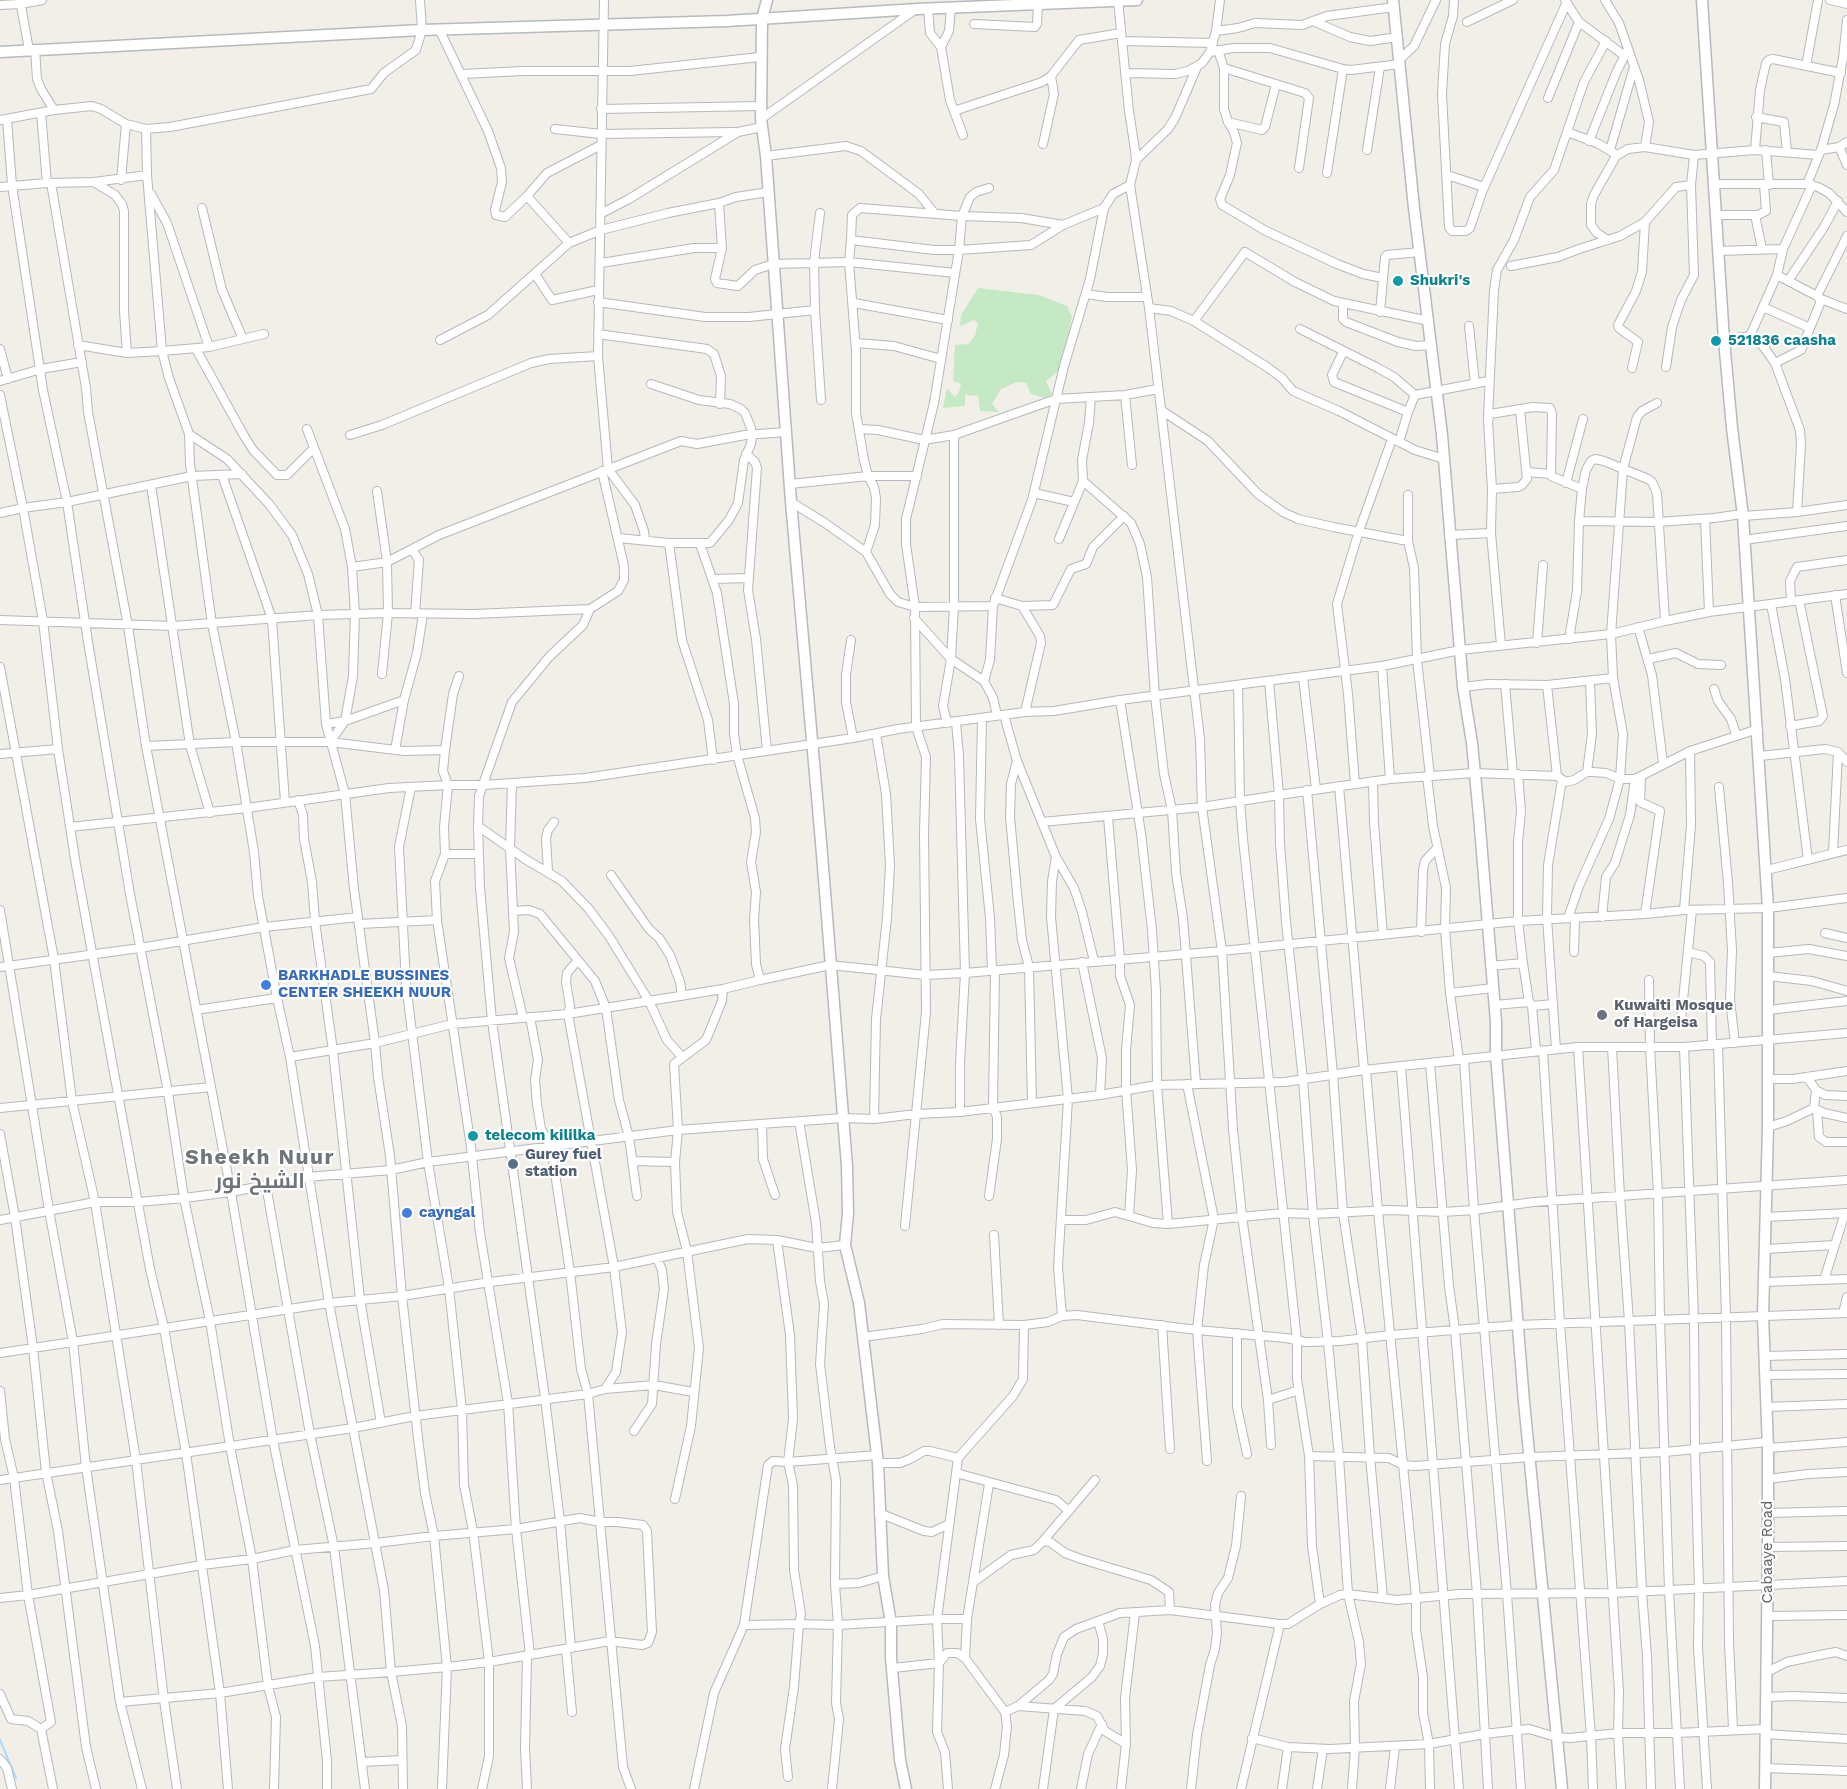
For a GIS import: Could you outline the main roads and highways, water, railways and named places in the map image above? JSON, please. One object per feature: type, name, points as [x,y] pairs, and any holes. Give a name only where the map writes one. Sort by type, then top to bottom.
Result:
[{"type":"waterway","points":[[0,1740],[16,1778]]},
{"type":"place","name":"Shukri's","points":[[1398,281]]},
{"type":"place","name":"521836 caasha","points":[[1716,341]]},
{"type":"place","name":"BARKHADLE BUSSINES CENTER SHEEKH NUUR","points":[[266,985]]},
{"type":"place","name":"Kuwaiti Mosque of Hargeisa","points":[[1602,1015]]},
{"type":"place","name":"telecom kililka","points":[[473,1136]]},
{"type":"place","name":"Gurey fuel station","points":[[513,1164]]},
{"type":"place","name":"cayngal","points":[[407,1213]]},
{"type":"district","name":"Sheekh Nuur الشيخ نور","points":[[260,1170]]}]
